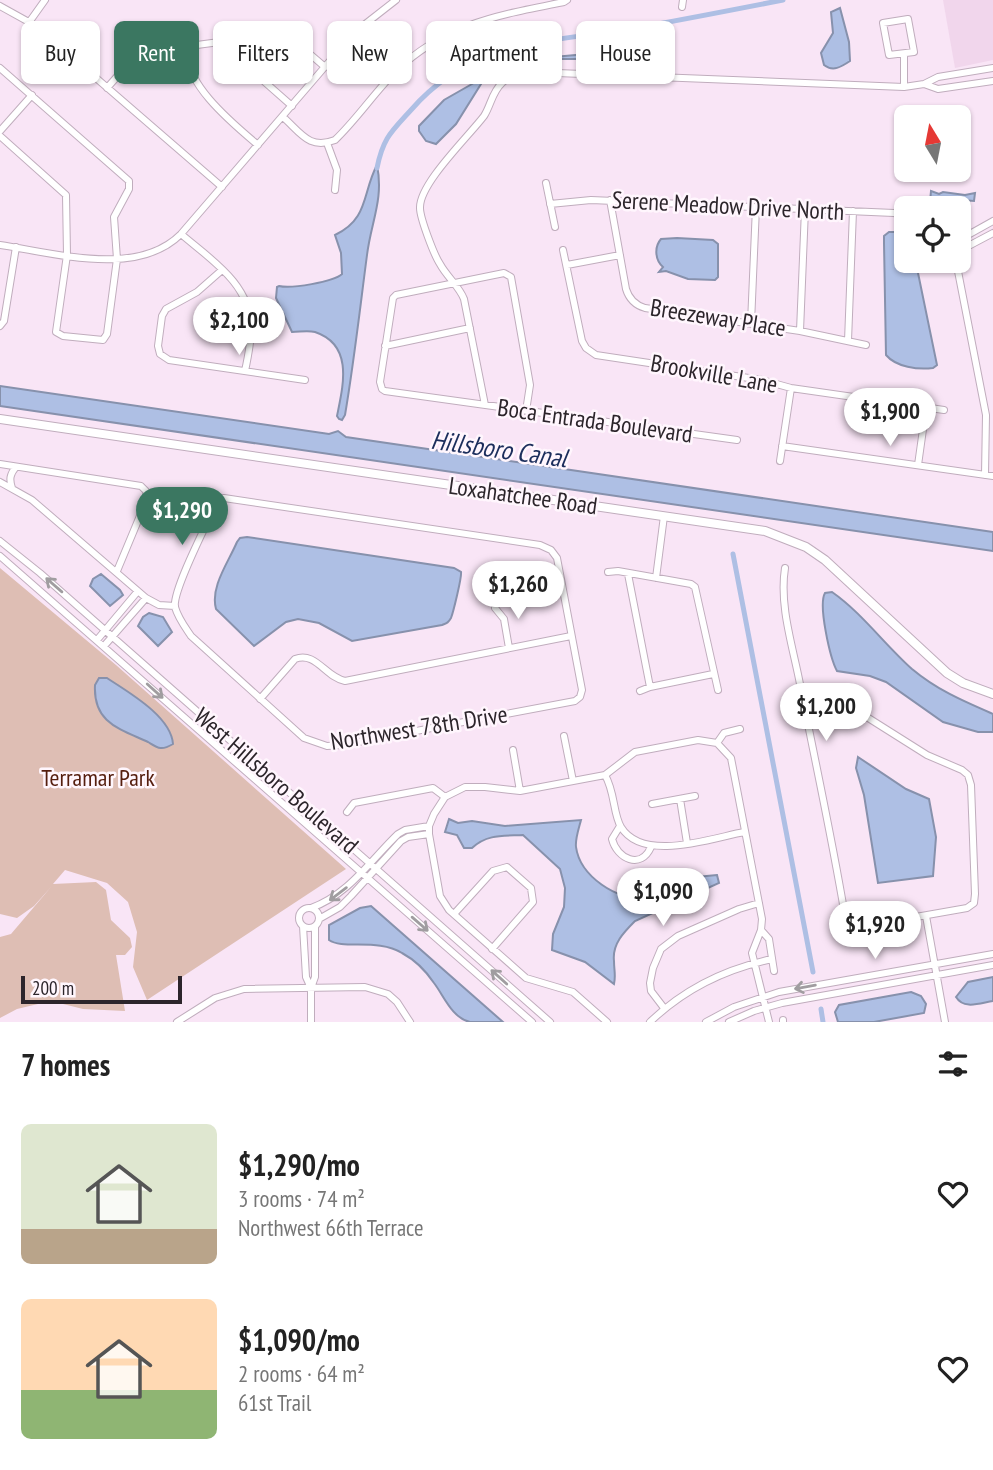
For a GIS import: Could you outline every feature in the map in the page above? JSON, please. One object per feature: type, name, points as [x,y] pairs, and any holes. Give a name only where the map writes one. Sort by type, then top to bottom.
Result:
[{"type":"main road","name":"Loxahatchee Road","points":[[0,419],[765,531],[806,547],[845,577],[947,673],[993,694]]},
{"type":"street","points":[[0,6],[30,21],[45,0]]},
{"type":"street","points":[[0,245],[117,259],[150,254],[167,246],[181,234],[364,25],[396,0]]},
{"type":"street","points":[[282,117],[313,143],[327,143],[338,137],[397,70],[439,38],[484,19],[567,0]]},
{"type":"street","points":[[908,19],[914,52],[904,55],[889,55],[883,23],[908,19]]},
{"type":"street","points":[[258,145],[221,113],[202,89],[189,57],[191,48],[234,40],[250,69],[292,106]]},
{"type":"street","points":[[904,55],[904,87]]},
{"type":"street","points":[[313,57],[325,67]]},
{"type":"street","points":[[0,68],[32,95],[129,181],[129,189],[114,218],[117,259],[107,334],[99,341],[63,336],[57,332],[66,255],[66,195],[0,133],[32,95]]},
{"type":"street","name":"Boca Entrada Boulevard","points":[[924,85],[938,77],[993,68]]},
{"type":"street","name":"Boca Entrada Boulevard","points":[[737,440],[485,405],[464,299],[460,289],[438,262],[421,217],[422,196],[428,185],[486,113],[497,89],[515,75],[531,72],[904,87],[924,85],[938,89],[993,81]]},
{"type":"street","points":[[107,88],[114,80]]},
{"type":"street","points":[[100,82],[222,187]]},
{"type":"street","points":[[327,143],[337,170],[335,190]]},
{"type":"street","points":[[546,183],[555,227]]},
{"type":"street","name":"Serene Meadow Drive North","points":[[550,204],[610,200],[894,215]]},
{"type":"street","name":"Breezeway Place","points":[[610,200],[627,293],[637,304],[800,331],[866,345]]},
{"type":"street","points":[[751,323],[756,207]]},
{"type":"street","points":[[800,331],[804,209]]},
{"type":"street","points":[[848,341],[853,211]]},
{"type":"street","points":[[971,233],[993,221]]},
{"type":"street","points":[[971,245],[993,233]]},
{"type":"street","points":[[181,234],[222,270],[241,291],[250,313],[251,328],[246,372]]},
{"type":"street","points":[[0,326],[4,321],[16,247]]},
{"type":"street","name":"Brookville Lane","points":[[563,250],[582,341],[592,353],[944,410]]},
{"type":"street","points":[[567,265],[620,255]]},
{"type":"street","points":[[222,270],[197,292],[163,313],[158,346],[161,356],[169,360],[305,380]]},
{"type":"street","points":[[485,405],[385,391],[380,382],[392,301],[396,295],[504,273],[511,277],[530,385],[526,411]]},
{"type":"street","points":[[782,446],[989,476],[986,415],[958,273]]},
{"type":"street","points":[[385,345],[470,328]]},
{"type":"street","points":[[779,461],[790,387]]},
{"type":"street","points":[[918,465],[926,408]]},
{"type":"street","points":[[0,464],[141,486],[146,491],[147,499],[117,571]]},
{"type":"street","points":[[12,488],[9,481],[16,467]]},
{"type":"street","points":[[0,482],[32,500],[146,598],[159,605],[175,606],[180,585],[219,499],[224,498],[541,545],[551,550],[557,558],[571,636],[345,681],[331,676],[312,658],[303,656],[295,659],[260,699]]},
{"type":"street","points":[[656,578],[664,516]]},
{"type":"street","name":"West Hillsboro Boulevard","points":[[0,541],[112,636],[550,1022]]},
{"type":"street","name":"West Hillsboro Boulevard","points":[[0,556],[532,1022]]},
{"type":"street","points":[[785,568],[782,593],[808,725],[827,809],[845,916],[850,923],[859,927],[967,908],[974,902],[971,785],[968,775],[927,755],[862,714],[808,725]]},
{"type":"street","points":[[608,572],[618,571],[691,584],[695,587],[718,690]]},
{"type":"street","points":[[628,574],[650,687]]},
{"type":"street","points":[[97,640],[138,591]]},
{"type":"street","points":[[104,646],[146,598]]},
{"type":"street","name":"Northwest 78th Drive","points":[[175,606],[191,636],[304,738],[327,746],[576,701],[582,690],[571,636]]},
{"type":"street","points":[[495,608],[503,620],[509,648]]},
{"type":"street","points":[[640,691],[713,674]]},
{"type":"street","points":[[717,743],[724,733],[740,729]]},
{"type":"street","points":[[564,736],[573,782]]},
{"type":"street","points":[[607,1022],[573,992],[526,978],[443,903],[429,830],[445,797],[465,787],[520,791],[573,782],[605,775],[635,752],[698,740],[717,743],[731,758],[759,904],[761,930],[752,953],[753,963],[769,1022]]},
{"type":"street","points":[[513,750],[520,791]]},
{"type":"street","points":[[605,775],[614,797],[620,826],[630,837],[651,847],[744,832]]},
{"type":"street","points":[[346,812],[354,803],[433,788],[445,797]]},
{"type":"street","points":[[652,804],[695,796]]},
{"type":"street","points":[[680,799],[687,843]]},
{"type":"street","points":[[620,826],[612,839],[616,849],[623,855],[639,860],[645,858],[651,847]]},
{"type":"street","points":[[311,988],[306,977],[300,914],[304,909],[334,898],[398,834],[405,830],[429,830]]},
{"type":"street","points":[[303,926],[309,928],[340,907],[401,841],[429,830]]},
{"type":"street","points":[[454,914],[493,871],[500,867],[506,867],[531,888],[533,902],[492,949]]},
{"type":"street","points":[[664,1008],[650,984],[661,948],[678,936],[739,909],[759,904]]},
{"type":"street","points":[[311,908],[318,913],[314,951],[315,976],[311,988],[311,1022]]},
{"type":"street","points":[[926,916],[945,1022]]},
{"type":"street","points":[[761,930],[769,939],[774,971]]},
{"type":"street","points":[[305,951],[314,951]]},
{"type":"street","points":[[706,1022],[762,996],[993,954]]},
{"type":"street","points":[[650,1022],[664,1008],[707,981],[753,963],[772,959]]},
{"type":"street","points":[[729,1022],[765,1007],[993,965]]},
{"type":"street","points":[[177,1022],[228,992],[244,989],[365,987],[388,994],[397,1002],[410,1022]]},
{"type":"shaded area","points":[[943,0],[993,0],[993,60],[955,68]]},
{"type":"green space","name":"Terramar Park","points":[[0,568],[116,665],[346,869],[147,1000],[133,967],[137,932],[128,902],[107,883],[65,870],[53,884],[96,882],[106,890],[111,920],[130,938],[132,947],[125,955],[116,955],[125,1011],[83,1009],[59,1003],[38,1004],[17,1009],[0,1018],[0,937],[11,934],[51,887],[34,906],[17,918],[0,914]]},
{"type":"water","points":[[840,8],[849,42],[850,61],[840,67],[831,68],[824,65],[821,53],[833,33],[831,12]]},
{"type":"water","points":[[576,55],[576,59],[562,59],[562,56]]},
{"type":"water","points":[[472,84],[481,84],[456,124],[436,144],[426,141],[419,131],[419,126],[444,100]]},
{"type":"water","points":[[377,165],[378,200],[367,255],[345,415],[342,420],[337,416],[343,380],[341,356],[336,346],[315,332],[292,332],[276,298],[277,287],[312,284],[342,274],[341,253],[335,235],[346,229],[359,213]]},
{"type":"water","points":[[931,191],[939,194],[975,193],[974,201],[971,201],[971,196],[931,196]]},
{"type":"water","points":[[894,232],[894,273],[918,273],[937,365],[933,368],[908,367],[886,355],[884,236]]},
{"type":"water","points":[[661,239],[713,240],[718,244],[718,277],[715,280],[688,279],[666,271],[659,272],[663,267],[657,257],[659,242]]},
{"type":"water","name":"Hillsboro Canal","points":[[0,386],[329,434],[338,431],[346,437],[993,532],[993,551],[0,406]]},
{"type":"water","points":[[240,538],[454,568],[461,572],[461,575],[451,618],[442,625],[352,641],[319,623],[298,619],[286,622],[254,646],[216,609],[215,601],[215,592],[237,542]]},
{"type":"water","points":[[101,574],[123,595],[110,606],[90,586],[93,579]]},
{"type":"water","points":[[832,592],[921,676],[993,714],[993,732],[978,732],[943,722],[886,682],[870,676],[837,671],[828,644],[823,608],[825,593]]},
{"type":"water","points":[[149,613],[163,617],[172,632],[158,646],[138,626]]},
{"type":"water","points":[[99,678],[107,678],[147,706],[165,724],[173,744],[157,747],[110,723],[98,708],[95,685]]},
{"type":"water","points":[[858,757],[906,789],[929,799],[936,837],[933,876],[878,883],[864,795],[856,768]]},
{"type":"water","points":[[449,819],[458,823],[472,821],[505,826],[581,820],[576,847],[585,868],[592,877],[612,891],[634,898],[649,897],[674,883],[701,877],[717,875],[719,883],[635,921],[623,934],[615,949],[614,984],[585,962],[552,950],[553,934],[564,907],[565,888],[560,869],[523,835],[496,837],[483,840],[472,848],[464,848],[457,835],[445,832]]},
{"type":"water","points":[[371,906],[503,1022],[470,1022],[458,1016],[424,970],[402,953],[382,946],[343,944],[329,940],[329,925],[360,908]]},
{"type":"water","points":[[993,977],[993,1001],[968,1005],[956,997],[968,982]]},
{"type":"water","points":[[911,992],[921,996],[926,1004],[924,1013],[874,1022],[838,1022],[835,1012],[839,1005]]},
{"type":"waterway","points":[[377,168],[389,136],[411,110],[434,87],[485,57],[539,42],[630,29],[783,0]]},
{"type":"waterway","points":[[733,554],[813,972]]},
{"type":"waterway","points":[[821,1009],[823,1022]]}]
